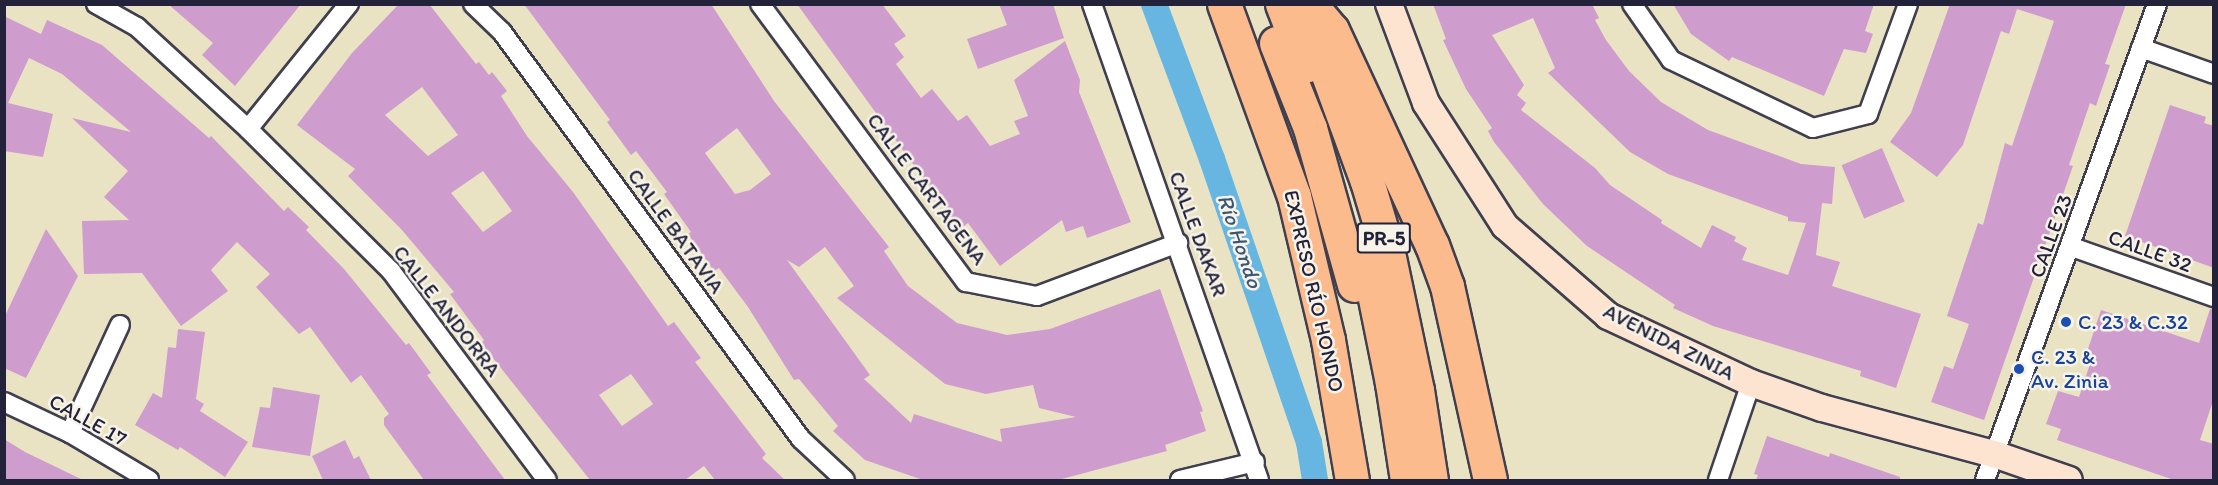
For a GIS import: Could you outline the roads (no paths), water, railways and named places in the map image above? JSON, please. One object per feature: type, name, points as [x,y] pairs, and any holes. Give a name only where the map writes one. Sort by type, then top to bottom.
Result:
[{"type":"highway","name":"EXPRESO RÍO HONDO","points":[[1224,4],[1294,196],[1328,340],[1352,480]]},
{"type":"highway","points":[[1262,4],[1310,128],[1352,277],[1385,480]]},
{"type":"highway","points":[[1282,4],[1333,135],[1364,244],[1392,383],[1407,480]]},
{"type":"highway","name":"PR-5","points":[[1302,4],[1367,181],[1387,248],[1418,390],[1431,480]]},
{"type":"highway","points":[[1310,4],[1332,30],[1432,244],[1449,297],[1490,480]]},
{"type":"street","name":"CALLE ANDORRA","points":[[96,4],[136,27],[248,129],[392,271],[547,480]]},
{"type":"street","points":[[248,129],[349,4]]},
{"type":"street","name":"CALLE BATAVIA","points":[[473,4],[502,32],[801,439],[845,480]]},
{"type":"street","name":"CALLE CARTAGENA","points":[[760,4],[966,282],[1037,296],[1178,243]]},
{"type":"street","name":"CALLE DAKAR","points":[[1092,4],[1255,462],[1259,480]]},
{"type":"street","name":"AVENIDA ZINIA","points":[[1389,4],[1426,103],[1505,226],[1608,316],[1751,383],[1822,408],[1994,454],[2069,480]]},
{"type":"street","points":[[1632,4],[1671,60],[1813,128],[1868,114],[1908,4]]},
{"type":"street","name":"CALLE 23","points":[[1985,480],[2072,247],[2157,4]]},
{"type":"street","points":[[2141,48],[2214,74]]},
{"type":"street","name":"CALLE 32","points":[[2072,247],[2214,297]]},
{"type":"street","points":[[70,433],[120,325]]},
{"type":"street","points":[[1718,480],[1751,383]]},
{"type":"street","name":"CALLE 17","points":[[4,402],[70,433],[149,480]]},
{"type":"street","points":[[1180,480],[1255,462]]},
{"type":"waterway","name":"Río Hondo","points":[[1154,4],[1212,159],[1309,442],[1315,480]]},
{"type":"place","name":"C. 23 & C.32","points":[[2066,322]]},
{"type":"place","name":"C. 23 & Av. Zinia","points":[[2019,369]]}]
